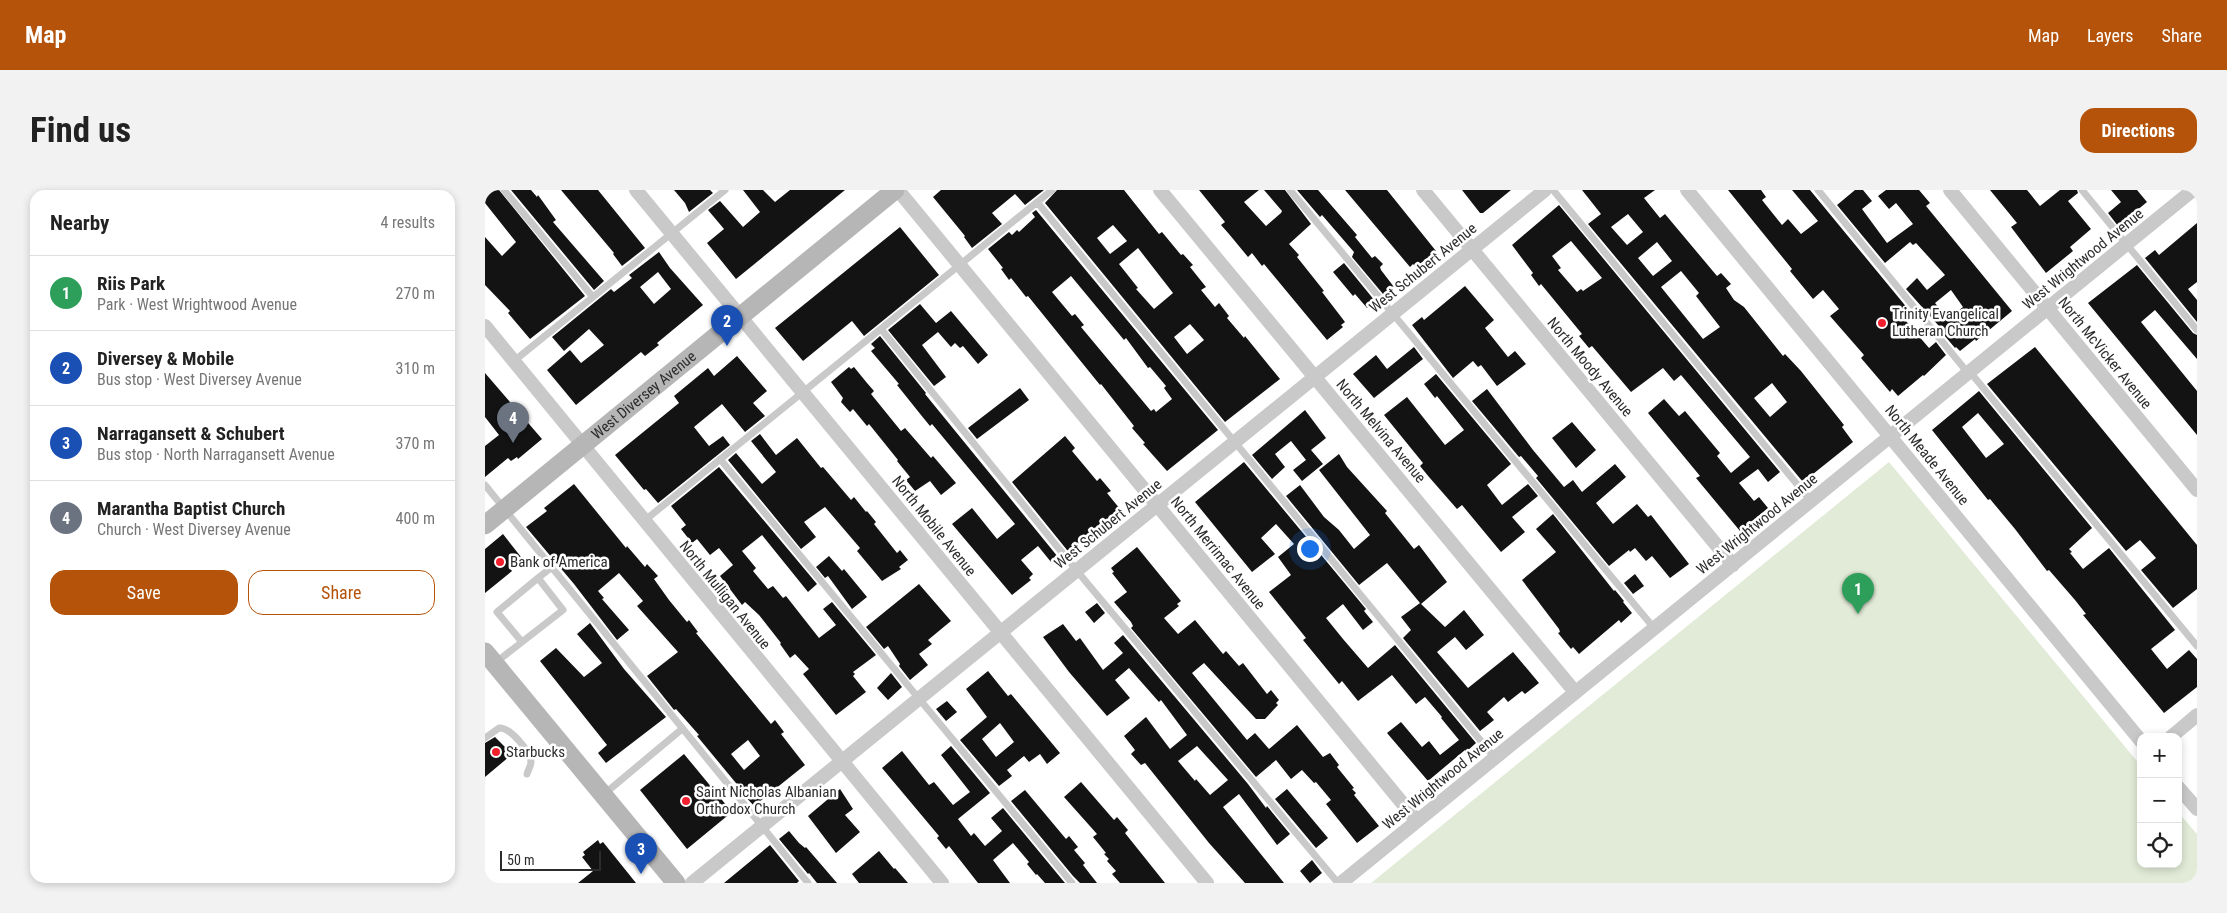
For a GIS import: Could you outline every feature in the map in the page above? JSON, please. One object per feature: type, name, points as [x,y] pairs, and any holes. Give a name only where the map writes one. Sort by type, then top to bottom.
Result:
[{"type":"main road","name":"West Diversey Avenue","points":[[485,524],[897,190]]},
{"type":"main road","points":[[490,658],[676,883]]},
{"type":"street","name":"North Mobile Avenue","points":[[636,190],[1207,883]]},
{"type":"street","name":"North Merrimac Avenue","points":[[897,190],[1417,821]]},
{"type":"street","name":"North Melvina Avenue","points":[[1160,190],[1575,692]]},
{"type":"street","name":"North Moody Avenue","points":[[1423,190],[1733,564]]},
{"type":"street","name":"West Schubert Avenue","points":[[692,883],[1545,190]]},
{"type":"street","name":"North Meade Avenue","points":[[1687,190],[2137,736]]},
{"type":"street","name":"North McVicker Avenue","points":[[1950,190],[2197,490]]},
{"type":"street","name":"West Wrightwood Avenue","points":[[1339,883],[2193,190]]},
{"type":"street","name":"North Mulligan Avenue","points":[[485,326],[942,883]]},
{"type":"street","points":[[2176,733],[2197,715]]},
{"type":"street","points":[[2182,792],[2197,810]]},
{"type":"lane","points":[[504,190],[593,297]]},
{"type":"lane","points":[[514,362],[725,190]]},
{"type":"lane","points":[[644,521],[1052,190]]},
{"type":"lane","points":[[1290,190],[1654,628]]},
{"type":"lane","points":[[1553,190],[1811,501]]},
{"type":"lane","points":[[1818,190],[2197,646]]},
{"type":"lane","points":[[2082,190],[2197,330]]},
{"type":"lane","points":[[1037,202],[1495,758]]},
{"type":"lane","points":[[881,329],[1077,571],[1339,883]]},
{"type":"lane","points":[[720,459],[1072,883]]},
{"type":"lane","points":[[485,485],[808,883]]},
{"type":"lane","points":[[522,642],[497,612],[552,567]]},
{"type":"lane","points":[[490,658],[522,642],[563,610],[538,578]]},
{"type":"lane","points":[[485,738],[499,728],[507,729],[530,756],[531,762],[527,774]]},
{"type":"lane","points":[[603,795],[683,729]]},
{"type":"green space","points":[[1889,462],[2137,761],[2137,868],[2182,868],[2182,817],[2197,834],[2197,883],[1371,883]]},
{"type":"building","points":[[485,190],[499,190],[585,296],[530,339],[508,313],[510,311],[485,285],[485,237],[502,256],[516,242],[485,203]]},
{"type":"building","points":[[511,190],[531,190],[537,197],[538,195],[556,220],[553,222],[604,281],[594,290]]},
{"type":"building","points":[[561,190],[598,190],[645,248],[622,266],[614,253]]},
{"type":"building","points":[[674,190],[710,190],[713,193],[689,212],[685,203]]},
{"type":"building","points":[[743,190],[763,190],[775,202],[790,190],[845,190],[736,279],[707,243],[724,229],[708,210],[720,201],[743,227],[760,212]]},
{"type":"building","points":[[941,190],[1044,190],[1025,205],[1015,194],[992,213],[1002,224],[972,248],[965,236],[933,197]]},
{"type":"building","points":[[1057,190],[1124,190],[1159,234],[1162,232],[1181,255],[1183,254],[1193,265],[1190,267],[1206,287],[1201,290],[1215,307],[1219,303],[1229,316],[1227,318],[1244,338],[1245,336],[1280,379],[1225,422],[1045,203]],"holes":[[[1113,225],[1127,241],[1110,254],[1097,238]],[[1138,248],[1173,293],[1154,309],[1136,289],[1138,288],[1119,264]],[[1190,324],[1204,340],[1187,354],[1174,337]]]},
{"type":"building","points":[[1199,190],[1259,190],[1244,202],[1266,226],[1282,211],[1264,190],[1285,190],[1311,224],[1289,244],[1299,255],[1297,257],[1324,291],[1322,292],[1345,322],[1341,325],[1343,327],[1327,340],[1264,264],[1262,266],[1252,253],[1248,257],[1221,225],[1225,222]]},
{"type":"building","points":[[1297,190],[1318,190],[1357,235],[1355,237],[1372,258],[1375,256],[1383,264],[1380,267],[1381,270],[1394,287],[1383,294],[1352,257],[1354,252]]},
{"type":"building","points":[[1345,190],[1387,190],[1436,251],[1416,267],[1413,264],[1410,267]]},
{"type":"building","points":[[1462,190],[1511,190],[1483,213],[1480,213]]},
{"type":"building","points":[[1582,190],[1655,190],[1644,198],[1660,218],[1665,214],[1717,276],[1721,273],[1731,284],[1726,288],[1734,300],[1744,307],[1783,356],[1785,354],[1801,371],[1844,425],[1842,427],[1853,442],[1803,482],[1588,224],[1601,214]],"holes":[[[1628,214],[1643,232],[1627,245],[1611,227]],[[1657,242],[1672,261],[1653,276],[1638,258]],[[1681,271],[1699,293],[1696,296],[1720,327],[1703,339],[1661,287]],[[1772,383],[1787,402],[1770,417],[1754,398]]]},
{"type":"building","points":[[1728,190],[1761,190],[1766,197],[1762,200],[1782,225],[1788,219],[1801,234],[1818,221],[1792,190],[1810,190],[1913,315],[1906,321],[1929,348],[1936,342],[1946,355],[1924,376],[1898,396],[1892,389],[1890,392],[1861,358],[1864,355],[1830,316],[1839,309],[1823,290],[1813,299],[1790,271],[1792,269]]},
{"type":"building","points":[[1855,190],[1863,190],[1872,201],[1862,209],[1887,243],[1913,224],[1896,203],[1889,209],[1878,196],[1886,190],[1919,190],[1930,203],[1926,206],[2012,311],[1976,341],[1975,339],[1960,351],[1955,348],[1944,335],[1946,334],[1906,289],[1917,278],[1927,290],[1945,275],[1916,243],[1913,245],[1910,242],[1885,263],[1837,205]],"holes":[[[1951,290],[1963,307],[1948,319],[1935,303]]]},
{"type":"building","points":[[1990,190],[2027,190],[2040,206],[2060,190],[2077,190],[2078,193],[2068,201],[2091,229],[2070,247],[2073,251],[2046,273],[2011,227],[2017,223]]},
{"type":"building","points":[[2111,190],[2137,190],[2147,202],[2118,226],[2108,213],[2121,202]]},
{"type":"building","points":[[1559,205],[1780,472],[1768,482],[1758,469],[1739,483],[1754,501],[1759,497],[1768,508],[1740,531],[1696,478],[1700,476],[1648,413],[1664,399],[1679,416],[1685,411],[1720,453],[1717,456],[1731,473],[1750,457],[1681,375],[1674,381],[1663,368],[1631,392],[1592,346],[1589,348],[1579,336],[1582,334],[1541,284],[1539,286],[1531,275],[1533,273],[1512,245]],"holes":[[[1571,241],[1602,278],[1583,291],[1581,289],[1577,292],[1558,270],[1561,268],[1552,256]]]},
{"type":"building","points":[[1036,210],[1218,430],[1167,471],[1143,444],[1145,443],[1132,428],[1134,426],[1101,384],[1028,296],[1026,297],[1011,278],[1009,280],[1001,269],[1003,268],[988,249],[1009,232],[1012,235],[1017,230],[1019,232],[1035,217],[1032,213]],"holes":[[[1071,276],[1124,340],[1126,338],[1148,368],[1150,367],[1166,386],[1164,388],[1172,399],[1156,412],[1154,409],[1151,411],[1081,327],[1084,325],[1075,314],[1072,316],[1052,292]]]},
{"type":"building","points":[[2197,223],[2197,282],[2188,289],[2197,300],[2197,322],[2145,258],[2155,250],[2159,255]]},
{"type":"building","points":[[900,227],[939,275],[864,336],[852,321],[803,361],[775,328]]},
{"type":"building","points":[[659,252],[670,268],[703,305],[657,343],[659,345],[645,356],[641,352],[576,405],[547,370],[570,350],[581,363],[604,345],[589,329],[564,351],[552,337],[611,289],[614,292],[632,278],[629,275]],"holes":[[[658,272],[671,289],[654,304],[640,287]]]},
{"type":"building","points":[[1344,263],[1375,301],[1367,308],[1355,294],[1353,296],[1333,272]]},
{"type":"building","points":[[2137,265],[2193,333],[2197,335],[2197,359],[2155,310],[2141,322],[2197,391],[2197,435],[2088,303]]},
{"type":"building","points":[[1465,286],[1494,320],[1485,328],[1508,357],[1515,351],[1526,364],[1497,386],[1481,365],[1478,367],[1473,361],[1453,378],[1412,325],[1422,317],[1424,320]]},
{"type":"building","points":[[920,304],[936,323],[951,311],[988,355],[978,364],[963,346],[960,348],[955,343],[951,347],[938,332],[922,345],[946,377],[934,386],[888,330]]},
{"type":"building","points":[[880,336],[1058,557],[1051,562],[1038,546],[1021,560],[1033,574],[1029,578],[1031,580],[1012,595],[952,524],[972,508],[997,539],[1015,524],[932,424],[930,426],[897,385],[899,384],[871,351],[875,348],[871,344]]},
{"type":"building","points":[[1414,347],[1423,359],[1374,398],[1353,374],[1376,355],[1387,369]]},
{"type":"building","points":[[2035,347],[2197,545],[2197,589],[2173,608],[2141,570],[2156,558],[2140,540],[2126,551],[1987,384]]},
{"type":"building","points":[[737,356],[767,391],[753,403],[765,416],[745,432],[722,404],[694,427],[709,446],[723,436],[730,445],[658,503],[646,489],[644,490],[615,455],[679,403],[674,396],[708,368],[714,376]]},
{"type":"building","points":[[849,367],[851,369],[854,367],[874,391],[871,394],[901,431],[905,428],[956,483],[941,495],[930,481],[915,491],[906,480],[910,477],[869,424],[867,426],[853,409],[850,412],[841,402],[843,398],[831,382]]},
{"type":"building","points":[[485,373],[542,439],[518,459],[517,457],[511,461],[508,458],[485,477],[485,446],[499,435],[485,417]]},
{"type":"building","points":[[1436,374],[1511,464],[1487,485],[1502,505],[1528,484],[1538,496],[1512,517],[1525,532],[1501,552],[1462,505],[1457,509],[1429,477],[1420,466],[1423,463],[1384,415],[1407,397],[1445,445],[1464,430],[1437,396],[1435,398],[1424,384]]},
{"type":"building","points":[[1020,388],[1029,400],[977,439],[968,428]]},
{"type":"building","points":[[1487,389],[1533,450],[1564,487],[1573,480],[1582,492],[1615,464],[1626,477],[1596,503],[1613,524],[1637,504],[1648,517],[1651,515],[1689,564],[1670,578],[1652,556],[1646,561],[1635,548],[1630,552],[1629,550],[1609,566],[1536,478],[1538,476],[1521,456],[1519,457],[1472,401]]},
{"type":"building","points":[[1979,391],[2092,528],[2069,549],[2072,552],[2070,553],[2083,569],[2109,548],[2175,630],[2151,649],[2167,669],[2189,650],[2197,659],[2197,687],[2164,713],[2083,615],[2086,614],[2075,600],[2049,570],[2047,571],[2015,529],[1990,499],[1988,500],[1932,430]],"holes":[[[1978,413],[2004,444],[1986,458],[1962,427]]]},
{"type":"building","points":[[1305,410],[1326,438],[1311,450],[1323,464],[1302,481],[1293,470],[1306,460],[1291,441],[1275,454],[1285,467],[1272,479],[1252,455]]},
{"type":"building","points":[[1572,422],[1596,450],[1576,468],[1552,438]]},
{"type":"building","points":[[760,434],[776,455],[797,438],[821,468],[823,467],[851,500],[854,497],[867,511],[876,522],[874,524],[897,553],[900,550],[908,560],[899,567],[901,569],[882,581],[857,551],[860,548],[825,507],[804,522],[816,537],[801,549],[728,460],[736,453],[762,484],[776,472],[751,441]]},
{"type":"building","points":[[1065,436],[1075,448],[1072,451],[1097,481],[1100,478],[1111,491],[1107,493],[1120,509],[1070,551],[1067,550],[1012,482]]},
{"type":"building","points":[[1339,454],[1347,467],[1387,511],[1385,513],[1414,549],[1419,545],[1447,582],[1421,604],[1445,627],[1464,610],[1484,635],[1466,650],[1455,637],[1437,652],[1468,688],[1513,652],[1539,683],[1525,694],[1522,691],[1508,702],[1504,697],[1487,712],[1494,720],[1480,731],[1403,638],[1411,630],[1401,617],[1420,603],[1387,563],[1359,585],[1286,496],[1300,485],[1324,517],[1339,530],[1354,549],[1370,535],[1319,470]]},
{"type":"building","points":[[1244,462],[1366,609],[1364,611],[1373,622],[1363,630],[1343,604],[1326,618],[1343,639],[1368,668],[1395,645],[1476,743],[1428,781],[1387,733],[1401,722],[1422,747],[1429,741],[1440,755],[1459,740],[1442,717],[1425,697],[1416,704],[1392,675],[1358,701],[1342,681],[1339,684],[1303,640],[1306,638],[1269,592],[1291,575],[1278,557],[1294,544],[1276,524],[1261,538],[1275,554],[1252,572],[1195,502]]},
{"type":"building","points":[[719,467],[817,584],[808,592],[762,535],[742,551],[756,568],[753,571],[768,589],[773,586],[783,598],[786,596],[819,638],[836,625],[823,609],[832,602],[876,655],[853,672],[855,674],[853,676],[866,692],[836,715],[803,674],[809,669],[795,654],[790,658],[759,615],[745,602],[742,605],[720,576],[733,565],[719,548],[710,555],[697,539],[692,543],[681,529],[686,525],[671,506]]},
{"type":"building","points":[[574,484],[626,548],[627,546],[645,567],[647,564],[658,576],[654,579],[669,600],[687,622],[689,620],[698,632],[696,633],[771,724],[775,720],[784,732],[781,734],[805,765],[754,806],[697,736],[699,735],[676,709],[674,710],[647,676],[678,652],[637,606],[643,601],[619,573],[598,591],[604,598],[602,599],[629,630],[617,640],[574,584],[526,527],[547,511],[544,508]],"holes":[[[748,740],[760,756],[744,770],[731,754]]]},
{"type":"building","points":[[1553,514],[1632,613],[1621,623],[1619,620],[1579,654],[1573,647],[1571,649],[1558,633],[1560,632],[1559,629],[1522,580],[1556,552],[1536,529]]},
{"type":"building","name":"Bank of America","points":[[503,534],[521,557],[509,567],[512,571],[485,593],[485,549]]},
{"type":"building","points":[[1137,547],[1181,601],[1177,604],[1179,606],[1164,618],[1178,634],[1195,620],[1223,654],[1226,651],[1239,666],[1243,663],[1267,694],[1271,690],[1279,700],[1276,703],[1278,705],[1265,719],[1256,719],[1204,663],[1192,673],[1247,740],[1255,733],[1269,749],[1297,725],[1323,757],[1330,753],[1339,765],[1337,767],[1354,788],[1352,789],[1356,793],[1354,795],[1379,826],[1357,843],[1326,804],[1331,800],[1316,782],[1314,783],[1302,770],[1291,779],[1276,760],[1256,777],[1131,628],[1133,626],[1131,622],[1114,602],[1127,592],[1112,573],[1114,572],[1111,568]]},
{"type":"building","points":[[829,556],[842,571],[844,569],[867,597],[852,609],[828,576],[825,578],[816,567]]},
{"type":"building","points":[[1635,574],[1644,586],[1633,594],[1624,583]]},
{"type":"building","points":[[919,584],[951,621],[928,640],[932,644],[919,654],[928,665],[910,680],[899,666],[900,664],[888,646],[884,649],[866,627]]},
{"type":"building","points":[[1097,603],[1105,613],[1094,623],[1085,612]]},
{"type":"building","points":[[590,623],[624,669],[666,717],[606,763],[598,753],[607,745],[540,661],[556,648],[584,677],[602,663],[577,634]]},
{"type":"building","points":[[1063,624],[1076,641],[1080,638],[1103,670],[1123,653],[1114,643],[1123,635],[1266,808],[1267,806],[1290,834],[1277,845],[1239,794],[1223,807],[1284,883],[1245,883],[1209,843],[1145,763],[1141,765],[1131,754],[1135,750],[1124,736],[1146,717],[1170,749],[1187,735],[1161,700],[1159,702],[1129,668],[1115,680],[1130,698],[1107,716],[1069,672],[1043,637]],"holes":[[[1197,746],[1228,780],[1210,795],[1178,761]]]},
{"type":"building","points":[[988,671],[1008,696],[1011,694],[1060,753],[1047,764],[1040,754],[1029,762],[1024,756],[1007,770],[1012,776],[999,786],[960,740],[987,717],[966,689]],"holes":[[[1000,723],[1014,742],[996,757],[982,739]]]},
{"type":"building","points":[[891,673],[902,687],[888,700],[877,688]]},
{"type":"building","points":[[947,701],[957,712],[946,721],[936,709]]},
{"type":"building","name":"Starbucks","points":[[495,737],[506,748],[510,756],[485,777],[485,743]]},
{"type":"building","points":[[951,746],[990,793],[958,819],[971,836],[974,833],[985,846],[1002,831],[991,818],[1003,808],[1065,883],[1045,883],[1027,864],[1029,862],[1013,843],[993,860],[1010,883],[978,883],[949,846],[946,849],[937,838],[939,836],[882,768],[902,751],[929,785],[934,782],[953,805],[970,792],[941,755]]},
{"type":"building","name":"Saint Nicholas Albanian Orthodox Church","points":[[684,754],[732,812],[687,849],[640,790]]},
{"type":"building","points":[[1081,782],[1114,820],[1117,817],[1128,830],[1125,833],[1165,883],[1120,883],[1112,874],[1116,871],[1107,861],[1109,859],[1104,854],[1106,853],[1093,837],[1097,834],[1064,797]]},
{"type":"building","points":[[840,789],[853,809],[845,815],[860,832],[836,853],[808,816]]},
{"type":"building","points":[[1287,789],[1328,838],[1316,848],[1275,799]]},
{"type":"building","points":[[1025,790],[1066,839],[1069,836],[1078,847],[1074,850],[1085,863],[1083,865],[1097,883],[1080,883],[1011,801]]},
{"type":"building","points":[[789,831],[799,843],[806,847],[837,883],[817,883],[808,874],[779,839]]},
{"type":"building","points":[[598,840],[600,844],[603,842],[636,883],[578,883],[593,871],[582,857],[585,855],[583,852]]},
{"type":"building","points":[[770,845],[799,881],[797,883],[724,883]]},
{"type":"building","points":[[879,851],[908,883],[859,883],[852,874]]},
{"type":"building","points":[[1312,860],[1322,873],[1310,883],[1300,871]]},
{"type":"place","name":"Trinity Evangelical Lutheran Church","points":[[1882,323]]},
{"type":"place","name":"Diversey & Mobile","points":[[727,346]]},
{"type":"place","name":"Marantha Baptist Church","points":[[513,443]]},
{"type":"place","name":"Bank of America","points":[[500,562]]},
{"type":"place","name":"Riis Park","points":[[1858,614]]},
{"type":"place","name":"Starbucks","points":[[496,752]]},
{"type":"place","name":"Saint Nicholas Albanian Orthodox Church","points":[[686,801]]},
{"type":"place","name":"Narragansett & Schubert","points":[[641,874]]}]
